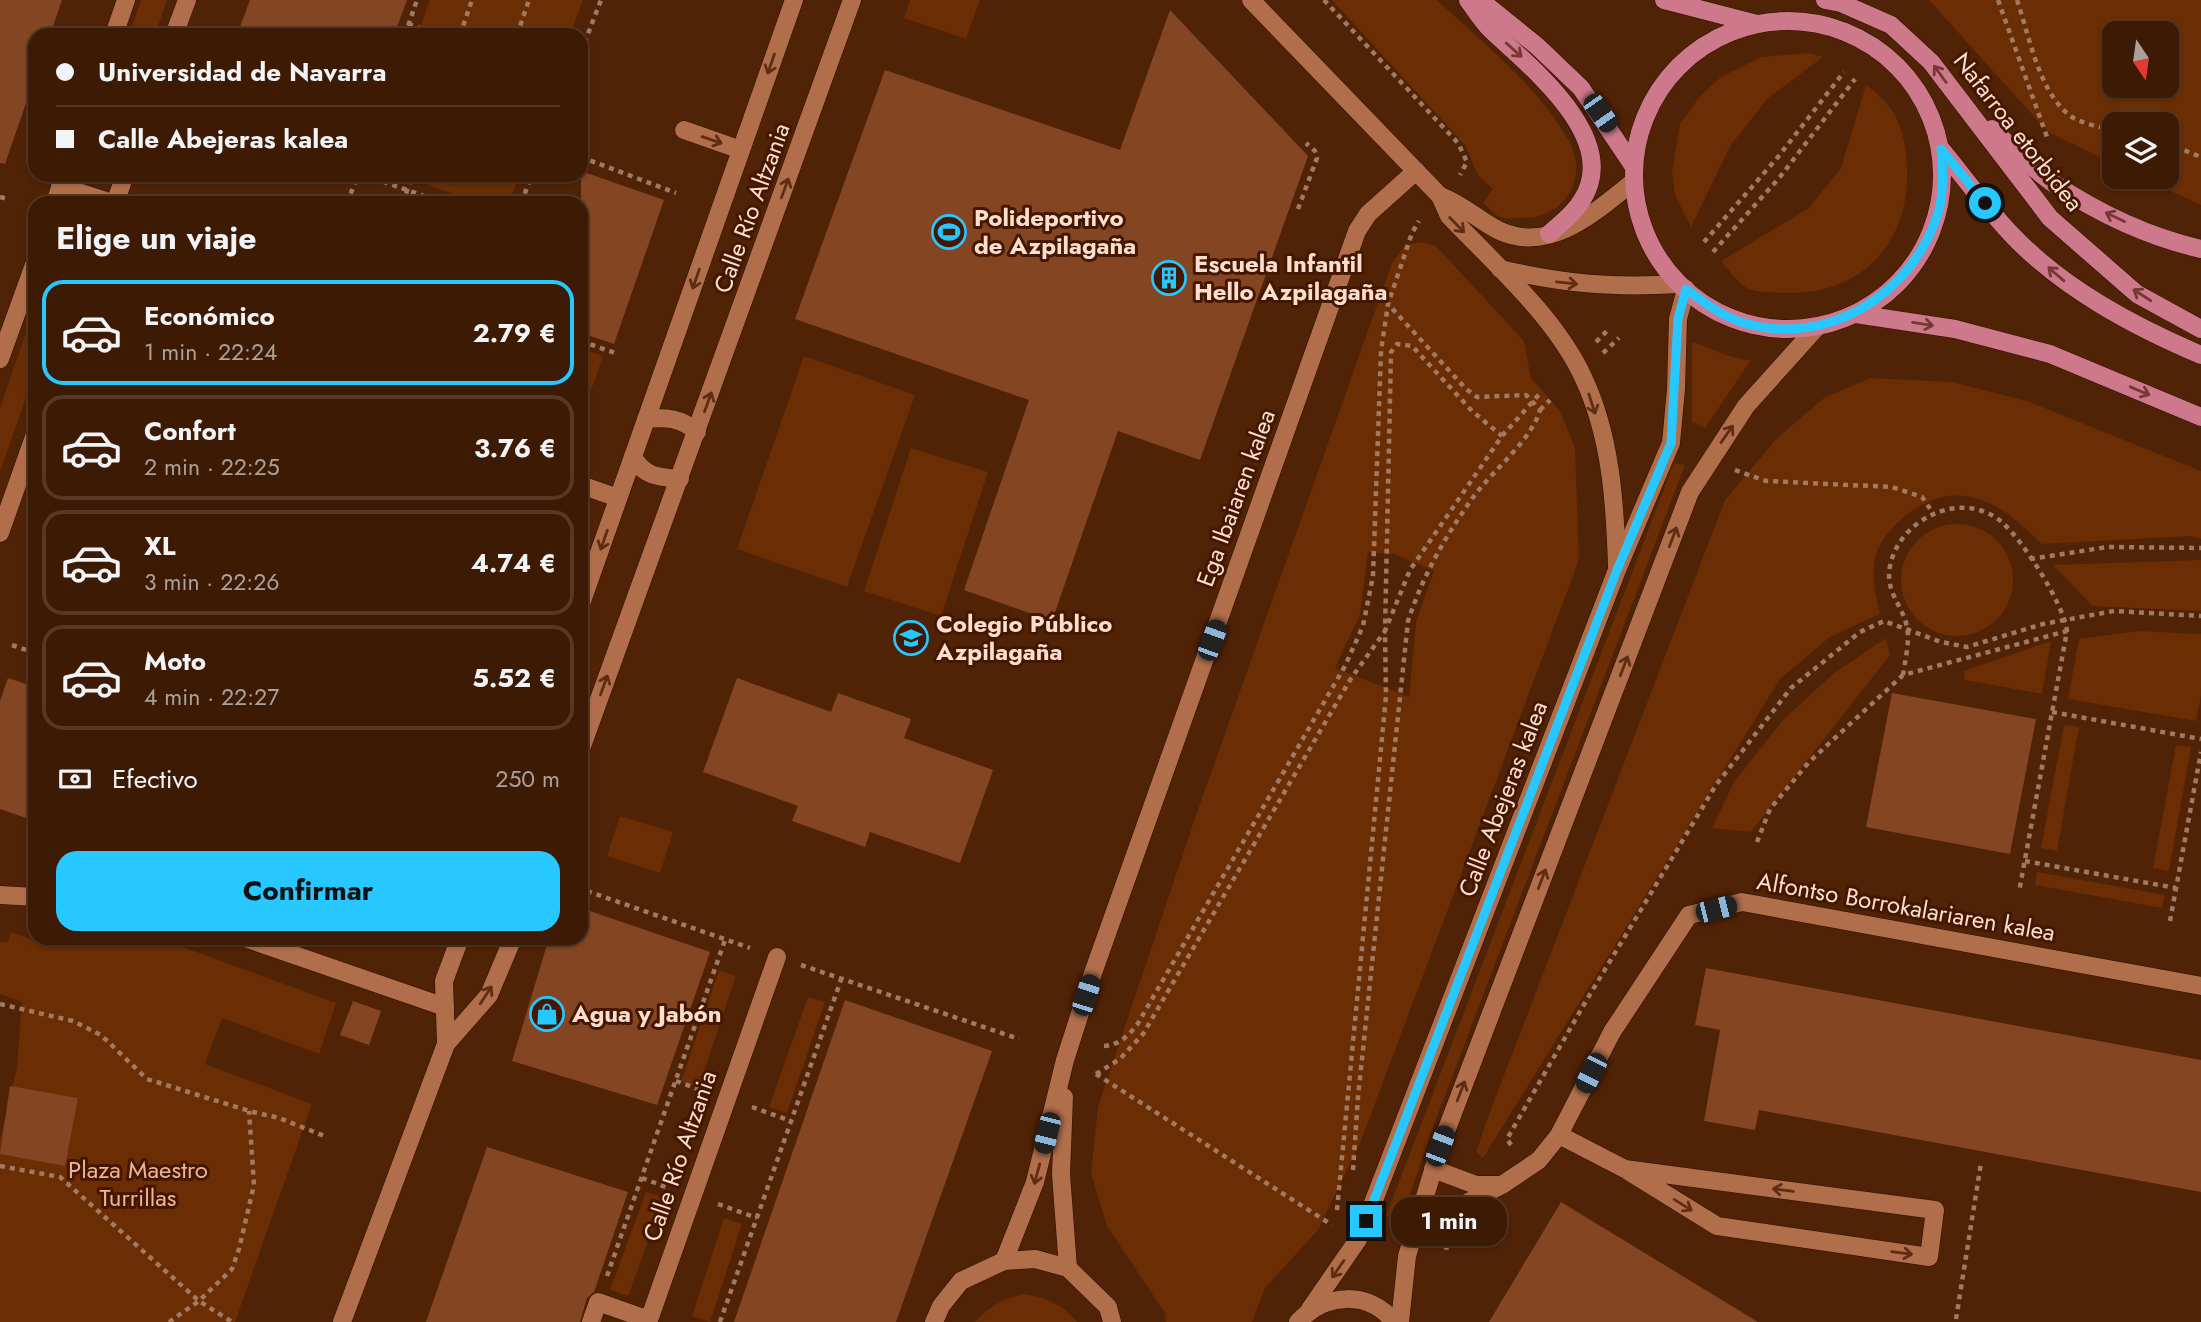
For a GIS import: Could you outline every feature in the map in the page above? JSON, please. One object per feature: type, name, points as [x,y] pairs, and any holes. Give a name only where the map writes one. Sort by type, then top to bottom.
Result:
[{"type":"main road","points":[[1468,0],[1489,27],[1562,97],[1587,146],[1590,165],[1583,199],[1549,234]]},
{"type":"main road","points":[[1480,0],[1537,46],[1581,88],[1634,174]]},
{"type":"main road","points":[[1664,0],[1757,24]]},
{"type":"main road","name":"Nafarroa etorbidea","points":[[1825,0],[1841,3],[1891,25],[1931,62],[2049,218],[2137,293],[2201,329]]},
{"type":"main road","points":[[1802,21],[1838,27],[1875,47],[1908,77],[1932,118],[1941,149],[1943,180],[1939,211],[1924,249],[1894,287],[1856,314],[1817,327],[1767,328],[1719,313],[1683,287],[1655,254],[1640,220],[1634,174],[1645,117],[1671,74],[1710,42],[1757,24],[1802,21]]},
{"type":"main road","points":[[1957,98],[2051,182],[2161,240],[2201,249]]},
{"type":"main road","points":[[1941,149],[2013,236],[2068,284],[2158,337],[2201,355]]},
{"type":"main road","points":[[1856,314],[1955,329],[2050,354],[2200,416]]},
{"type":"street","points":[[116,28],[126,0]]},
{"type":"street","points":[[177,28],[187,0]]},
{"type":"street","name":"Calle Río Altzania","points":[[588,584],[794,0]]},
{"type":"street","name":"Calle Río Altzania","points":[[588,730],[852,0]]},
{"type":"street","points":[[1251,0],[1440,196],[1449,216],[1554,331],[1583,377],[1603,439],[1614,497],[1617,570]]},
{"type":"street","name":"Calle Río Altzania","points":[[684,130],[741,150]]},
{"type":"street","name":"Ega Ibaiaren kalea","points":[[1004,1261],[1035,1182],[1065,1060],[1357,231],[1368,214],[1416,172]]},
{"type":"street","points":[[1440,196],[1462,204],[1491,226],[1515,236],[1549,234],[1576,225],[1634,174]]},
{"type":"street","points":[[60,188],[89,196]]},
{"type":"street","points":[[1500,269],[1558,283],[1617,288],[1683,287]]},
{"type":"street","points":[[0,359],[28,281]]},
{"type":"street","name":"Calle Abejeras kalea","points":[[1304,1315],[1357,1241],[1375,1199],[1617,570],[1671,443],[1678,319],[1683,287]]},
{"type":"street","points":[[1400,1322],[1407,1256],[1433,1169],[1690,492],[1746,407],[1817,327]]},
{"type":"street","points":[[646,419],[668,417],[688,424],[697,432]]},
{"type":"street","points":[[0,533],[28,454]]},
{"type":"street","points":[[633,457],[641,470],[653,477],[680,479]]},
{"type":"street","points":[[588,487],[618,498]]},
{"type":"street","points":[[0,895],[28,897]]},
{"type":"street","name":"Alfontso Borrokalariaren kalea","points":[[1417,1228],[1502,1185],[1539,1160],[1559,1135],[1612,1032],[1689,915],[1742,902],[2201,986]]},
{"type":"street","points":[[265,945],[445,1007]]},
{"type":"street","points":[[446,1044],[444,981],[457,945]]},
{"type":"street","points":[[342,1322],[446,1044],[489,995],[510,945]]},
{"type":"street","name":"Calle Río Altzania","points":[[598,1302],[649,1320],[777,957]]},
{"type":"street","name":"Ega Ibaiaren kalea","points":[[1065,1060],[1061,1174],[1068,1268]]},
{"type":"street","points":[[1559,1135],[1625,1169],[1717,1226],[1929,1257],[1935,1210],[1625,1169]]},
{"type":"street","points":[[1433,1169],[1476,1185],[1502,1185]]},
{"type":"street","points":[[934,1322],[941,1306],[961,1281],[1004,1261],[1035,1259],[1068,1268],[1108,1307],[1112,1322]]},
{"type":"street","points":[[1304,1315],[1328,1301],[1369,1301],[1385,1310],[1394,1322]]},
{"type":"street","points":[[591,1322],[598,1302]]},
{"type":"path","points":[[407,28],[417,0]]},
{"type":"path","points":[[462,28],[472,0]]},
{"type":"path","points":[[519,28],[529,0]]},
{"type":"path","points":[[588,34],[601,0]]},
{"type":"path","points":[[1104,1046],[1113,1046],[1128,1036],[1137,1025],[1345,666],[1363,626],[1373,576],[1381,351],[1388,304],[1412,233],[1464,170],[1467,162],[1463,151],[1324,0]]},
{"type":"path","points":[[1998,0],[2047,137]]},
{"type":"path","points":[[2017,0],[2043,77],[2057,103],[2070,116],[2102,126]]},
{"type":"path","points":[[408,24],[420,28]]},
{"type":"path","points":[[1704,242],[1777,157],[1844,72]]},
{"type":"path","points":[[1713,252],[1780,177],[1855,79]]},
{"type":"path","points":[[1298,209],[1317,158],[1315,151],[1306,143]]},
{"type":"path","points":[[2179,148],[2201,157]]},
{"type":"path","points":[[588,160],[676,193]]},
{"type":"path","points":[[384,182],[424,196]]},
{"type":"path","points":[[405,196],[410,182]]},
{"type":"path","points":[[0,197],[8,200]]},
{"type":"path","points":[[1388,304],[1466,389],[1477,397],[1526,395],[1540,410]]},
{"type":"path","points":[[1592,345],[1610,328]]},
{"type":"path","points":[[1603,353],[1619,338]]},
{"type":"path","points":[[588,343],[618,354]]},
{"type":"path","points":[[1337,1214],[1386,696],[1391,352],[1397,344],[1412,346],[1472,411],[1502,436]]},
{"type":"path","points":[[1332,1224],[1096,1073],[1120,1059],[1143,1034],[1350,680],[1385,631],[1415,563],[1502,436],[1542,391]]},
{"type":"path","points":[[1352,1178],[1408,621],[1421,582],[1444,542],[1474,496],[1526,437],[1540,410],[1550,400]]},
{"type":"path","points":[[1735,470],[1766,481],[1892,487],[1922,497],[1933,513]]},
{"type":"path","points":[[1903,675],[1907,627],[1889,585],[1891,562],[1902,538],[1933,513],[1953,509],[1996,517],[2013,534],[2030,559],[2065,619],[2067,631],[2019,892]]},
{"type":"path","points":[[2030,559],[2108,547],[2201,548]]},
{"type":"path","points":[[1507,1139],[1586,1000],[1716,785],[1791,688],[1860,632],[1884,621],[1907,627],[1941,642],[1967,647],[2065,619],[2114,611],[2201,616]]},
{"type":"path","points":[[1757,842],[1770,809],[1809,762],[1903,675],[2067,631]]},
{"type":"path","points":[[12,645],[28,651]]},
{"type":"path","points":[[2052,712],[2201,739]]},
{"type":"path","points":[[2170,921],[2201,752]]},
{"type":"path","points":[[2025,861],[2176,888]]},
{"type":"path","points":[[588,891],[1019,1039]]},
{"type":"path","name":"Calle Río Altzania","points":[[598,1302],[725,940]]},
{"type":"path","points":[[720,1322],[841,979]]},
{"type":"path","points":[[0,1004],[73,1021],[101,1035],[147,1079],[279,1118],[327,1138]]},
{"type":"path","points":[[169,1322],[199,1301],[232,1269],[254,1185],[249,1111]]},
{"type":"path","points":[[1956,1319],[1981,1164]]},
{"type":"path","points":[[0,1166],[60,1177],[199,1301],[232,1322]]},
{"type":"green space","points":[[141,0],[167,0],[157,28],[131,28]]},
{"type":"green space","points":[[430,0],[583,0],[573,28],[420,28]]},
{"type":"green space","points":[[910,0],[980,0],[966,39],[904,18]]},
{"type":"green space","points":[[1332,0],[1437,0],[1526,84],[1569,141],[1575,155],[1576,169],[1574,183],[1560,205],[1536,217],[1505,218],[1483,203],[1493,189],[1478,175],[1465,145]]},
{"type":"green space","points":[[1929,0],[2201,0],[2201,205],[2166,189],[2179,189],[2179,112],[2102,112],[2102,158],[2048,132]]},
{"type":"green space","points":[[1809,53],[1823,57],[1767,99],[1731,145],[1691,227],[1675,195],[1672,172],[1680,124],[1700,96],[1721,77],[1761,57]]},
{"type":"green space","points":[[1866,85],[1892,110],[1904,141],[1906,192],[1901,217],[1891,239],[1878,257],[1861,273],[1840,284],[1816,291],[1789,293],[1762,292],[1747,288],[1721,261],[1809,208],[1841,168]]},
{"type":"green space","points":[[420,182],[516,182],[512,196],[460,196]]},
{"type":"green space","points":[[1423,242],[1436,246],[1524,341],[1531,378],[1560,411],[1575,448],[1579,560],[1361,1141],[1318,1230],[1265,1288],[1252,1322],[1166,1322],[1165,1313],[1107,1226],[1091,1173],[1098,1107],[1195,818],[1392,263],[1405,245]],"holes":[[[1368,552],[1394,554],[1434,571],[1416,622],[1409,697],[1335,668],[1360,615]]]},
{"type":"green space","points":[[28,327],[28,393],[0,471],[0,408]]},
{"type":"green space","points":[[1692,342],[1751,360],[1705,428],[1692,422]]},
{"type":"green space","points":[[588,351],[603,356],[588,400]]},
{"type":"green space","points":[[804,356],[915,395],[847,587],[737,549]]},
{"type":"green space","points":[[1870,378],[1952,382],[2027,401],[2201,471],[2201,539],[2191,536],[2042,544],[2001,509],[1982,500],[1957,495],[1930,501],[1905,517],[1885,537],[1875,556],[1874,582],[1880,614],[1830,637],[1780,679],[1483,1158],[1476,1152],[1491,1109],[1725,500],[1778,437],[1824,398]]},
{"type":"green space","points":[[911,448],[988,472],[941,616],[864,591]]},
{"type":"green space","points":[[1674,463],[1685,465],[1436,1119],[1401,1221],[1386,1216]]},
{"type":"green space","points":[[1957,524],[1978,529],[1996,541],[2008,559],[2013,580],[2008,601],[1996,619],[1978,631],[1957,636],[1936,631],[1918,619],[1906,601],[1901,580],[1906,559],[1918,541],[1936,529]]},
{"type":"green space","points":[[2201,560],[2201,611],[2093,606],[2053,565]]},
{"type":"green space","points":[[2137,631],[2201,634],[2201,695],[2196,721],[2068,699],[2079,639]]},
{"type":"green space","points":[[1886,638],[1890,655],[1751,832],[1712,828],[1734,782],[1783,720],[1834,673]]},
{"type":"green space","points":[[2051,641],[2042,694],[1965,680],[1964,671]]},
{"type":"green space","points":[[2064,725],[2079,727],[2057,851],[2041,848]]},
{"type":"green space","points":[[2176,745],[2191,747],[2169,871],[2153,868]]},
{"type":"green space","points":[[620,816],[673,832],[660,873],[607,856]]},
{"type":"green space","points":[[2037,872],[2165,895],[2162,908],[2035,885]]},
{"type":"green space","name":"Plaza Maestro Turrillas","points":[[11,932],[28,938],[28,945],[177,945],[336,1003],[319,1054],[222,1018],[205,1064],[312,1104],[235,1322],[0,1322],[0,1139],[17,1068],[22,1002],[0,994],[0,942],[8,942]]},
{"type":"green space","points":[[719,970],[736,976],[699,1087],[681,1082]]},
{"type":"green space","points":[[808,997],[825,1002],[787,1113],[769,1107]]},
{"type":"green space","points":[[646,1192],[664,1198],[628,1296],[610,1290]]},
{"type":"green space","points":[[724,1218],[742,1224],[710,1322],[692,1316]]},
{"type":"green space","points":[[1024,1294],[1054,1303],[1077,1322],[975,1322],[997,1304]]},
{"type":"building","points":[[0,0],[62,0],[52,28],[28,28],[28,97],[5,164],[0,163]]},
{"type":"building","points":[[250,0],[407,0],[397,28],[240,28]]},
{"type":"building","points":[[1170,10],[1308,156],[1200,460],[1118,431],[1052,621],[964,590],[1029,400],[795,319],[885,70],[1120,150]]},
{"type":"building","points":[[588,173],[664,200],[614,344],[588,335],[588,196],[581,196],[581,182],[588,182]]},
{"type":"building","points":[[8,678],[28,685],[28,819],[0,809],[0,701]]},
{"type":"building","points":[[737,678],[831,712],[838,693],[911,719],[904,738],[993,770],[960,863],[870,832],[865,847],[792,821],[798,806],[703,772]]},
{"type":"building","points":[[1892,693],[2036,719],[2010,854],[1866,827]]},
{"type":"building","points":[[588,910],[710,952],[657,1105],[512,1061],[547,945],[588,945]]},
{"type":"building","points":[[1706,968],[2201,1060],[2201,1192],[1759,1110],[1755,1130],[1704,1121],[1720,1030],[1695,1025]]},
{"type":"building","points":[[845,1000],[992,1051],[896,1322],[734,1322]]},
{"type":"building","points":[[353,1001],[381,1011],[369,1045],[340,1035]]},
{"type":"building","points":[[10,1086],[78,1098],[65,1166],[0,1154]]},
{"type":"building","points":[[487,1147],[628,1192],[594,1292],[587,1298],[580,1322],[426,1322]]},
{"type":"building","points":[[1561,1202],[1758,1322],[1489,1322]]},
{"type":"place","name":"Polideportivo de Azpilagaña","points":[[949,232]]},
{"type":"place","name":"Escuela Infantil Hello Azpilagaña","points":[[1169,278]]},
{"type":"place","name":"Colegio Público Azpilagaña","points":[[911,638]]},
{"type":"place","name":"Agua y Jabón","points":[[547,1014]]},
{"type":"route","points":[[1366,1221],[1617,570],[1671,443],[1678,319],[1686,289],[1719,313],[1741,322],[1767,328],[1817,327],[1856,314],[1894,287],[1924,249],[1939,211],[1943,180],[1941,149],[1985,203]]}]
